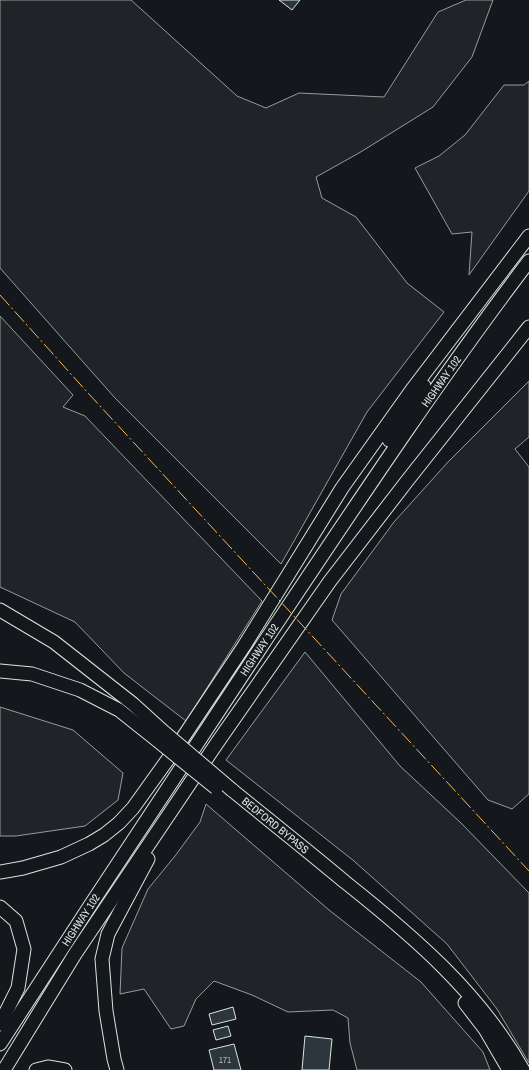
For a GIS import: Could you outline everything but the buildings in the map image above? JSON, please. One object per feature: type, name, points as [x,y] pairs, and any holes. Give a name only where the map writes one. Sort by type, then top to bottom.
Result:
[{"type":"highway","points":[[0,872],[23,868],[60,857],[89,844],[104,835],[119,823],[133,808],[176,748],[244,646],[342,488],[411,391],[529,236]]},
{"type":"highway","name":"HIGHWAY 102","points":[[0,1044],[75,928],[375,476],[449,369],[529,261]]},
{"type":"highway","name":"HIGHWAY 102","points":[[4,1070],[75,954],[190,782],[330,581],[529,327]]},
{"type":"highway","points":[[254,657],[260,640],[301,574],[418,396],[452,336]]},
{"type":"highway","name":"BEDFORD BYPASS","points":[[0,610],[54,642],[133,704],[161,737]]},
{"type":"highway","name":"BEDFORD BYPASS","points":[[0,671],[32,674],[80,690],[120,710],[161,737],[230,793],[403,928],[441,964],[465,990],[495,1027],[523,1070]]},
{"type":"highway","points":[[117,1070],[104,993],[102,959],[108,934],[190,782]]},
{"type":"highway","name":"BEDFORD BYPASS","points":[[230,793],[400,937],[434,968],[459,995],[485,1029],[509,1070]]},
{"type":"highway","points":[[0,908],[16,921],[24,949],[18,988],[0,1024]]},
{"type":"highway","points":[[36,1070],[48,1067],[65,1070]]},
{"type":"shaded area","points":[[0,0],[131,0],[237,96],[266,108],[299,93],[384,97],[438,12],[466,0],[493,0],[472,57],[433,107],[359,153],[316,177],[322,198],[356,217],[407,283],[444,312],[367,412],[281,564],[115,398],[0,268]]},
{"type":"shaded area","points":[[529,81],[529,191],[469,275],[472,232],[452,234],[415,168],[439,156],[465,135],[504,85],[524,85]]},
{"type":"shaded area","points":[[0,316],[73,395],[63,407],[85,416],[262,601],[186,721],[124,673],[75,622],[0,587]]},
{"type":"shaded area","points":[[529,381],[529,437],[515,449],[529,467],[529,794],[512,809],[488,800],[332,620],[341,594],[394,522],[448,462]]},
{"type":"shaded area","points":[[305,652],[400,766],[461,823],[529,893],[529,1063],[497,1009],[447,944],[354,861],[226,760]]},
{"type":"shaded area","points":[[0,707],[73,730],[123,773],[118,800],[85,826],[16,836],[0,836]]},
{"type":"shaded area","points":[[206,804],[329,910],[421,982],[483,1052],[490,1070],[357,1070],[350,1043],[348,1018],[333,1010],[288,1012],[252,995],[214,981],[196,999],[184,1026],[171,1029],[144,989],[120,994],[122,948],[148,889],[200,822]]},
{"type":"power","points":[[0,295],[88,393],[529,871]]}]
